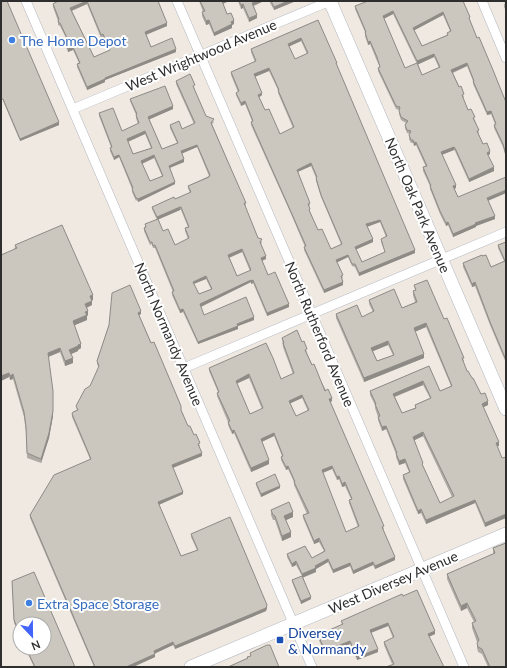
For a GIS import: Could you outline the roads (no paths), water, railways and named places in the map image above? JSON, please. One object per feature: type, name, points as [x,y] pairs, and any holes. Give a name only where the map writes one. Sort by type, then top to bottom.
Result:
[{"type":"street","name":"North Normandy Avenue","points":[[26,1],[312,667]]},
{"type":"street","name":"North Rutherford Avenue","points":[[177,1],[464,667]]},
{"type":"street","name":"West Wrightwood Avenue","points":[[72,108],[330,1]]},
{"type":"street","name":"North Oak Park Avenue","points":[[330,1],[506,409]]},
{"type":"street","points":[[482,1],[506,58]]},
{"type":"street","points":[[184,368],[506,232]]},
{"type":"street","name":"West Diversey Avenue","points":[[191,667],[506,534]]},
{"type":"place","name":"The Home Depot","points":[[12,40]]},
{"type":"place","name":"Extra Space Storage","points":[[29,603]]},
{"type":"place","name":"Diversey & Normandy","points":[[280,640]]}]
